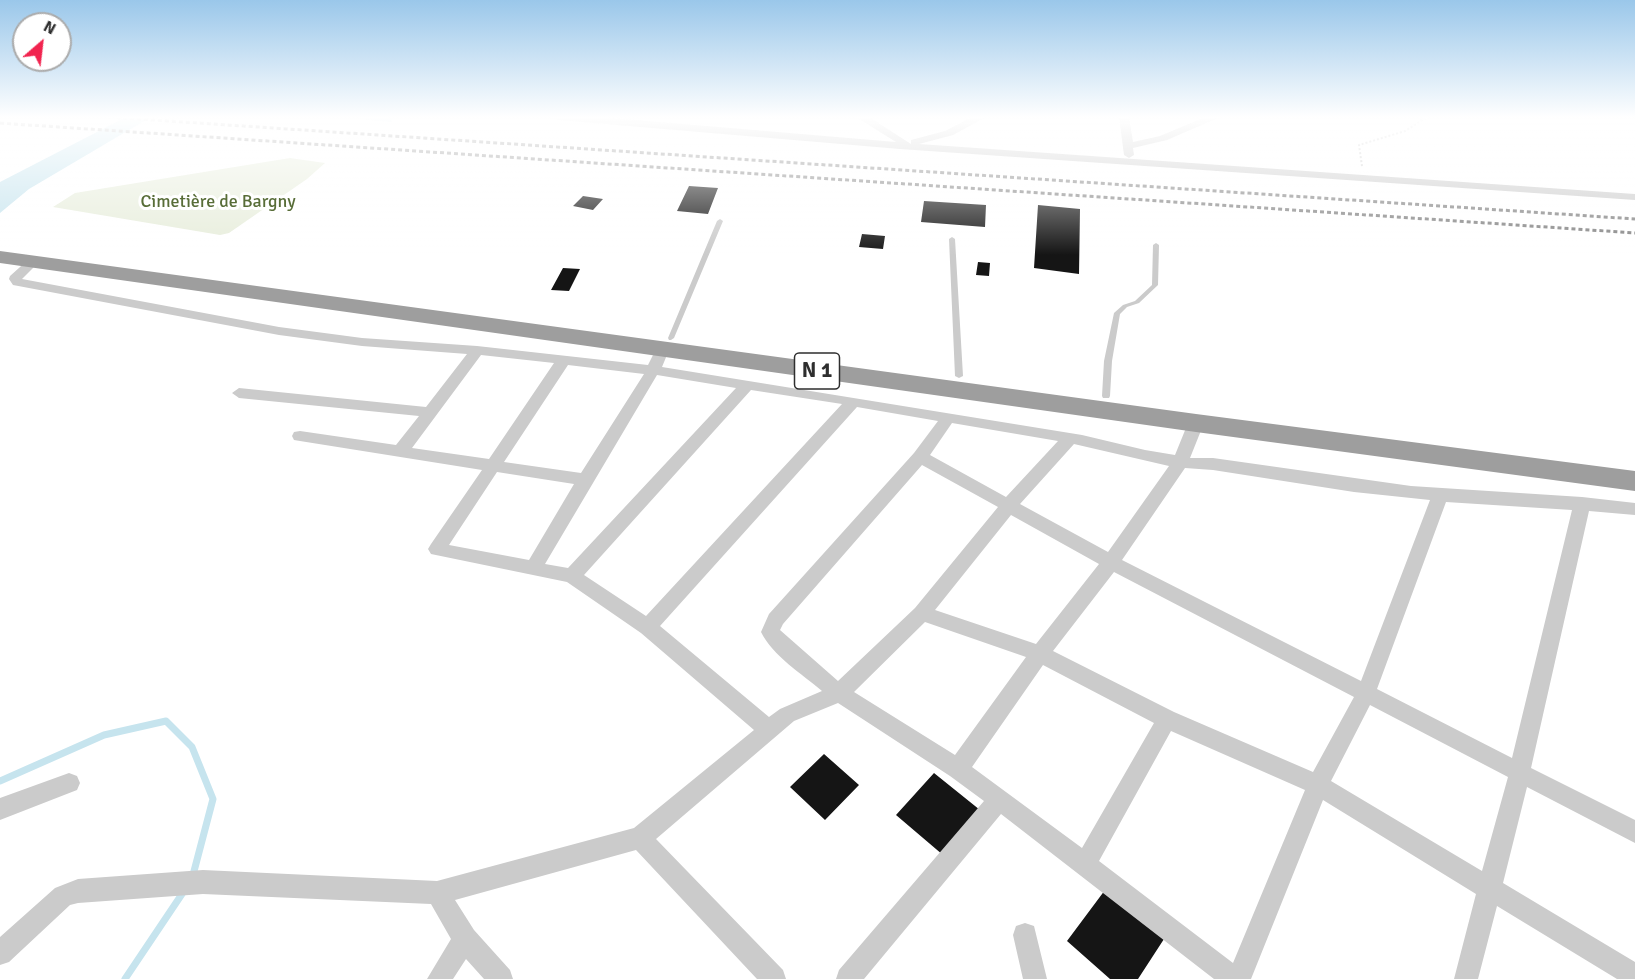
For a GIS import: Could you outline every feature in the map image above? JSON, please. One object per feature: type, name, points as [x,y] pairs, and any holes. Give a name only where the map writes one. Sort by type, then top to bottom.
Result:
[{"type":"highway","name":"N 1","points":[[0,247],[662,352],[959,376],[1635,466]]},
{"type":"highway","name":"N 1","points":[[0,257],[662,352],[1635,481]]},
{"type":"street","points":[[1139,163],[1635,196]]},
{"type":"street","points":[[33,262],[17,274],[15,279],[18,282],[287,332],[362,342],[564,360],[662,352],[746,386],[855,401],[1181,461],[1351,487],[1440,496],[1582,503],[1635,509]]},
{"type":"street","points":[[400,452],[477,351]]},
{"type":"street","points":[[533,568],[662,352]]},
{"type":"street","points":[[564,360],[437,549],[572,576],[648,627],[768,729]]},
{"type":"street","points":[[572,576],[746,386]]},
{"type":"street","points":[[239,393],[430,412]]},
{"type":"street","points":[[648,627],[855,401]]},
{"type":"street","points":[[948,418],[920,457],[776,620],[770,632],[839,693],[958,769],[1234,979]]},
{"type":"street","points":[[958,769],[1040,654],[1111,562],[1181,461],[1196,423]]},
{"type":"street","points":[[300,436],[585,480]]},
{"type":"street","points":[[0,953],[63,896],[78,891],[203,882],[437,893],[640,838],[787,715],[839,693],[922,613],[1009,505],[1069,439]]},
{"type":"street","points":[[920,457],[1111,562],[1635,832]]},
{"type":"street","points":[[1239,979],[1318,785],[1366,693],[1440,496]]},
{"type":"street","points":[[1466,979],[1520,771],[1582,503]]},
{"type":"street","points":[[922,613],[1040,654],[1167,718],[1318,785],[1635,976]]},
{"type":"street","points":[[1085,864],[1167,718]]},
{"type":"street","points":[[0,809],[69,783]]},
{"type":"street","points":[[848,979],[998,801]]},
{"type":"street","points":[[640,838],[774,979]]},
{"type":"street","points":[[437,893],[465,939],[501,979]]},
{"type":"street","points":[[1025,935],[1035,979]]},
{"type":"street","points":[[439,979],[465,939]]},
{"type":"lane","points":[[662,352],[720,221]]},
{"type":"lane","points":[[952,239],[959,376]]},
{"type":"lane","points":[[1106,396],[1108,362],[1117,313],[1125,306],[1137,302],[1155,285],[1156,245]]},
{"type":"path","points":[[1363,163],[1366,179]]},
{"type":"green space","name":"Cimetière de Bargny","points":[[261,163],[325,163],[307,179],[229,233],[220,235],[53,207],[75,193]]},
{"type":"water","points":[[37,163],[74,163],[29,189],[0,213],[0,182]]},
{"type":"building","points":[[689,186],[718,188],[708,214],[677,211]]},
{"type":"building","points":[[583,196],[603,199],[593,210],[573,206]]},
{"type":"building","points":[[924,201],[986,205],[985,227],[921,222]]},
{"type":"building","points":[[1038,205],[1080,209],[1079,274],[1034,268]]},
{"type":"building","points":[[862,234],[885,236],[883,249],[859,247]]},
{"type":"building","points":[[978,262],[990,263],[989,276],[976,275]]},
{"type":"building","points":[[563,268],[580,269],[569,291],[551,290]]},
{"type":"building","points":[[824,754],[859,785],[825,820],[790,787]]},
{"type":"building","points":[[934,773],[980,810],[943,855],[896,815]]},
{"type":"building","points":[[1105,890],[1164,939],[1138,979],[1110,979],[1067,941]]},
{"type":"waterway","points":[[0,781],[104,735],[166,721],[192,747],[213,799],[193,875]]},
{"type":"waterway","points":[[125,979],[184,891]]},
{"type":"railway","points":[[590,163],[1635,233]]},
{"type":"railway","points":[[793,163],[1635,219]]}]
